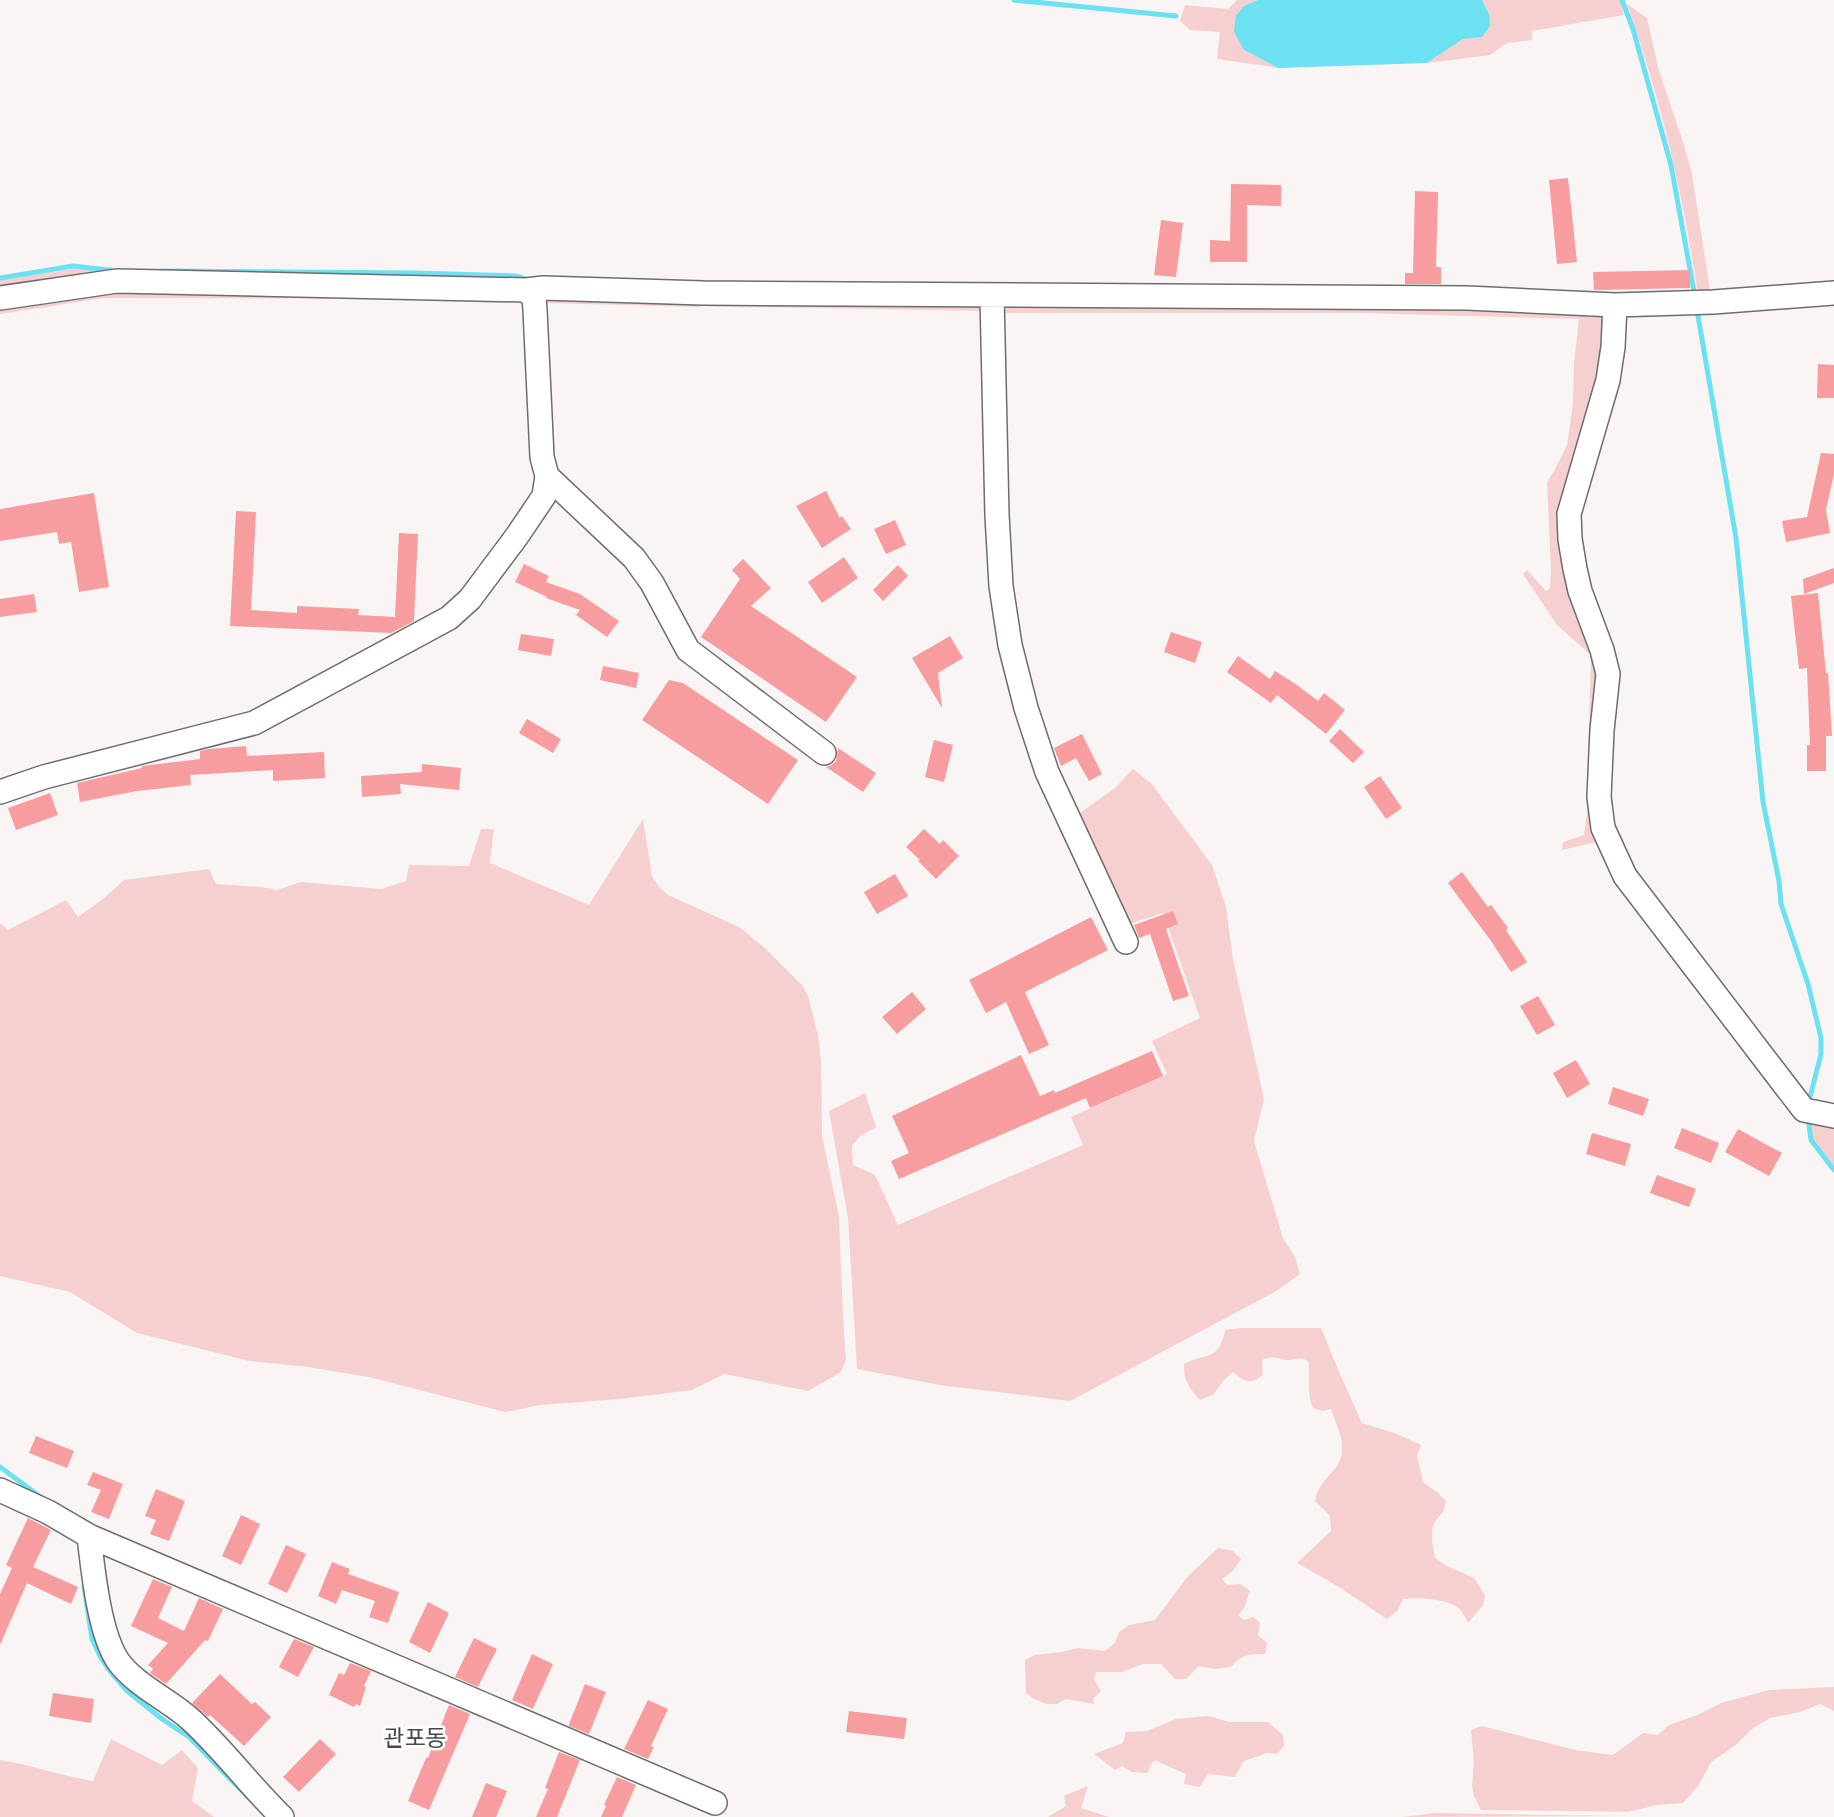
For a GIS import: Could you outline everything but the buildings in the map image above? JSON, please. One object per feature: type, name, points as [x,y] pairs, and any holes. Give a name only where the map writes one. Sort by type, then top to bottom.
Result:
[{"type":"street","points":[[0,298],[117,281],[703,293],[1467,298],[1615,306],[1834,293]]},
{"type":"street","points":[[0,792],[57,774],[254,723],[449,618],[470,599],[544,496],[547,476],[542,457],[534,298],[526,290]]},
{"type":"street","points":[[992,296],[997,515],[1001,586],[1010,645],[1026,708],[1047,772],[1126,942]]},
{"type":"street","points":[[1615,306],[1608,380],[1569,514],[1574,569],[1608,674],[1599,797],[1602,828],[1625,876],[1821,1113]]},
{"type":"street","points":[[547,476],[634,558],[652,583],[688,650],[824,753]]},
{"type":"street","points":[[0,1490],[48,1512],[89,1536],[715,1803]]},
{"type":"street","points":[[89,1536],[97,1598],[108,1639],[118,1662],[188,1717],[282,1817]]},
{"type":"shaded area","points":[[1237,0],[1258,0],[1244,6],[1244,50],[1278,68],[1217,59],[1220,32],[1190,30],[1180,21],[1185,5],[1228,9]]},
{"type":"shaded area","points":[[1482,0],[1620,0],[1624,15],[1532,31],[1532,40],[1507,43],[1490,55],[1427,63],[1463,39],[1489,14]]},
{"type":"shaded area","points":[[1627,4],[1647,18],[1659,71],[1684,145],[1692,174],[1711,296],[1698,296],[1670,149]]},
{"type":"shaded area","points":[[74,269],[518,279],[0,293],[0,280]]},
{"type":"shaded area","points":[[98,289],[519,295],[531,318],[521,303],[512,299],[103,298],[0,314],[0,305]]},
{"type":"shaded area","points":[[542,296],[699,299],[701,307],[545,303]]},
{"type":"shaded area","points":[[710,299],[988,304],[986,311],[711,306]]},
{"type":"shaded area","points":[[1000,307],[1610,311],[1608,338],[1565,504],[1602,670],[1601,841],[1562,850],[1563,842],[1584,835],[1589,798],[1591,655],[1557,625],[1523,574],[1527,570],[1546,591],[1550,588],[1547,482],[1567,445],[1579,319],[1359,313],[1001,313]]},
{"type":"shaded area","points":[[1133,769],[1151,783],[1212,865],[1226,907],[1233,959],[1264,1099],[1254,1141],[1283,1238],[1295,1257],[1300,1274],[1276,1291],[1070,1401],[940,1385],[857,1369],[848,1218],[829,1111],[865,1093],[876,1127],[859,1137],[852,1146],[853,1165],[875,1175],[898,1225],[1083,1145],[1071,1117],[1167,1074],[1152,1041],[1200,1018],[1163,913],[1129,924],[1074,817],[1115,788]]},
{"type":"shaded area","points":[[643,819],[652,876],[658,886],[668,895],[739,927],[766,949],[802,985],[808,996],[821,1060],[822,1135],[839,1217],[846,1360],[841,1372],[808,1391],[724,1374],[692,1390],[540,1405],[505,1412],[369,1377],[249,1361],[137,1333],[70,1292],[0,1276],[0,923],[8,930],[66,900],[78,917],[124,880],[209,869],[216,884],[277,890],[301,882],[381,889],[406,881],[409,865],[469,866],[481,829],[494,829],[490,863],[589,905]]},
{"type":"shaded area","points":[[1834,1120],[1834,1167],[1813,1139],[1810,1122]]},
{"type":"shaded area","points":[[1321,1328],[1362,1423],[1421,1445],[1417,1456],[1423,1482],[1446,1501],[1432,1530],[1435,1558],[1474,1578],[1485,1595],[1483,1605],[1468,1623],[1461,1610],[1454,1605],[1422,1598],[1403,1599],[1398,1610],[1387,1619],[1297,1563],[1331,1531],[1330,1516],[1315,1501],[1319,1488],[1338,1464],[1342,1442],[1331,1409],[1323,1411],[1313,1408],[1308,1361],[1303,1359],[1262,1360],[1263,1374],[1259,1378],[1248,1381],[1233,1372],[1213,1395],[1200,1400],[1188,1384],[1184,1364],[1216,1351],[1225,1330]]},
{"type":"shaded area","points":[[1218,1548],[1233,1551],[1241,1559],[1233,1571],[1222,1579],[1227,1585],[1240,1584],[1250,1591],[1244,1608],[1238,1615],[1244,1620],[1253,1617],[1260,1623],[1258,1635],[1267,1643],[1265,1654],[1246,1656],[1231,1667],[1214,1669],[1199,1666],[1186,1679],[1175,1679],[1161,1664],[1143,1664],[1122,1672],[1096,1672],[1094,1679],[1101,1691],[1093,1699],[1094,1704],[1066,1699],[1057,1704],[1046,1704],[1026,1693],[1025,1660],[1035,1655],[1078,1648],[1105,1651],[1115,1643],[1119,1632],[1129,1625],[1155,1620],[1188,1576]]},
{"type":"shaded area","points":[[1834,1687],[1834,1711],[1820,1704],[1800,1712],[1770,1718],[1711,1762],[1699,1785],[1683,1803],[1656,1805],[1628,1812],[1481,1810],[1474,1796],[1471,1730],[1482,1726],[1575,1750],[1613,1755],[1643,1733],[1658,1735],[1669,1725],[1721,1703],[1769,1690]]},
{"type":"shaded area","points":[[1208,1716],[1229,1722],[1268,1722],[1283,1735],[1284,1746],[1277,1754],[1267,1753],[1244,1761],[1235,1777],[1208,1774],[1200,1787],[1184,1784],[1186,1774],[1154,1760],[1147,1773],[1132,1772],[1122,1766],[1115,1770],[1094,1754],[1123,1743],[1126,1732],[1147,1731],[1176,1719]]},
{"type":"shaded area","points":[[111,1739],[162,1765],[182,1750],[198,1768],[192,1801],[214,1817],[0,1817],[0,1760],[93,1781]]},
{"type":"shaded area","points":[[1088,1786],[1081,1808],[1109,1817],[1048,1817],[1066,1806],[1064,1796]]},
{"type":"shaded area","points":[[1435,1813],[1628,1816],[1402,1817]]},
{"type":"water","points":[[1258,0],[1482,0],[1489,14],[1490,26],[1482,37],[1463,39],[1427,63],[1278,68],[1244,50],[1234,32],[1236,16],[1244,6]]},
{"type":"waterway","points":[[1014,0],[1176,16]]},
{"type":"waterway","points":[[1622,0],[1633,29],[1671,165],[1695,297]]},
{"type":"waterway","points":[[0,278],[73,266],[117,271]]},
{"type":"waterway","points":[[162,271],[413,273],[517,276],[529,280]]},
{"type":"waterway","points":[[1697,310],[1736,538],[1763,802],[1781,904],[1808,984],[1821,1038],[1821,1054],[1808,1105]]},
{"type":"waterway","points":[[1808,1118],[1811,1140],[1834,1170]]},
{"type":"waterway","points":[[0,1467],[42,1498]]},
{"type":"waterway","points":[[84,1586],[92,1639],[109,1670],[126,1690],[189,1737],[250,1799]]},
{"type":"district","name":"관포동","points":[[415,1738]]}]
